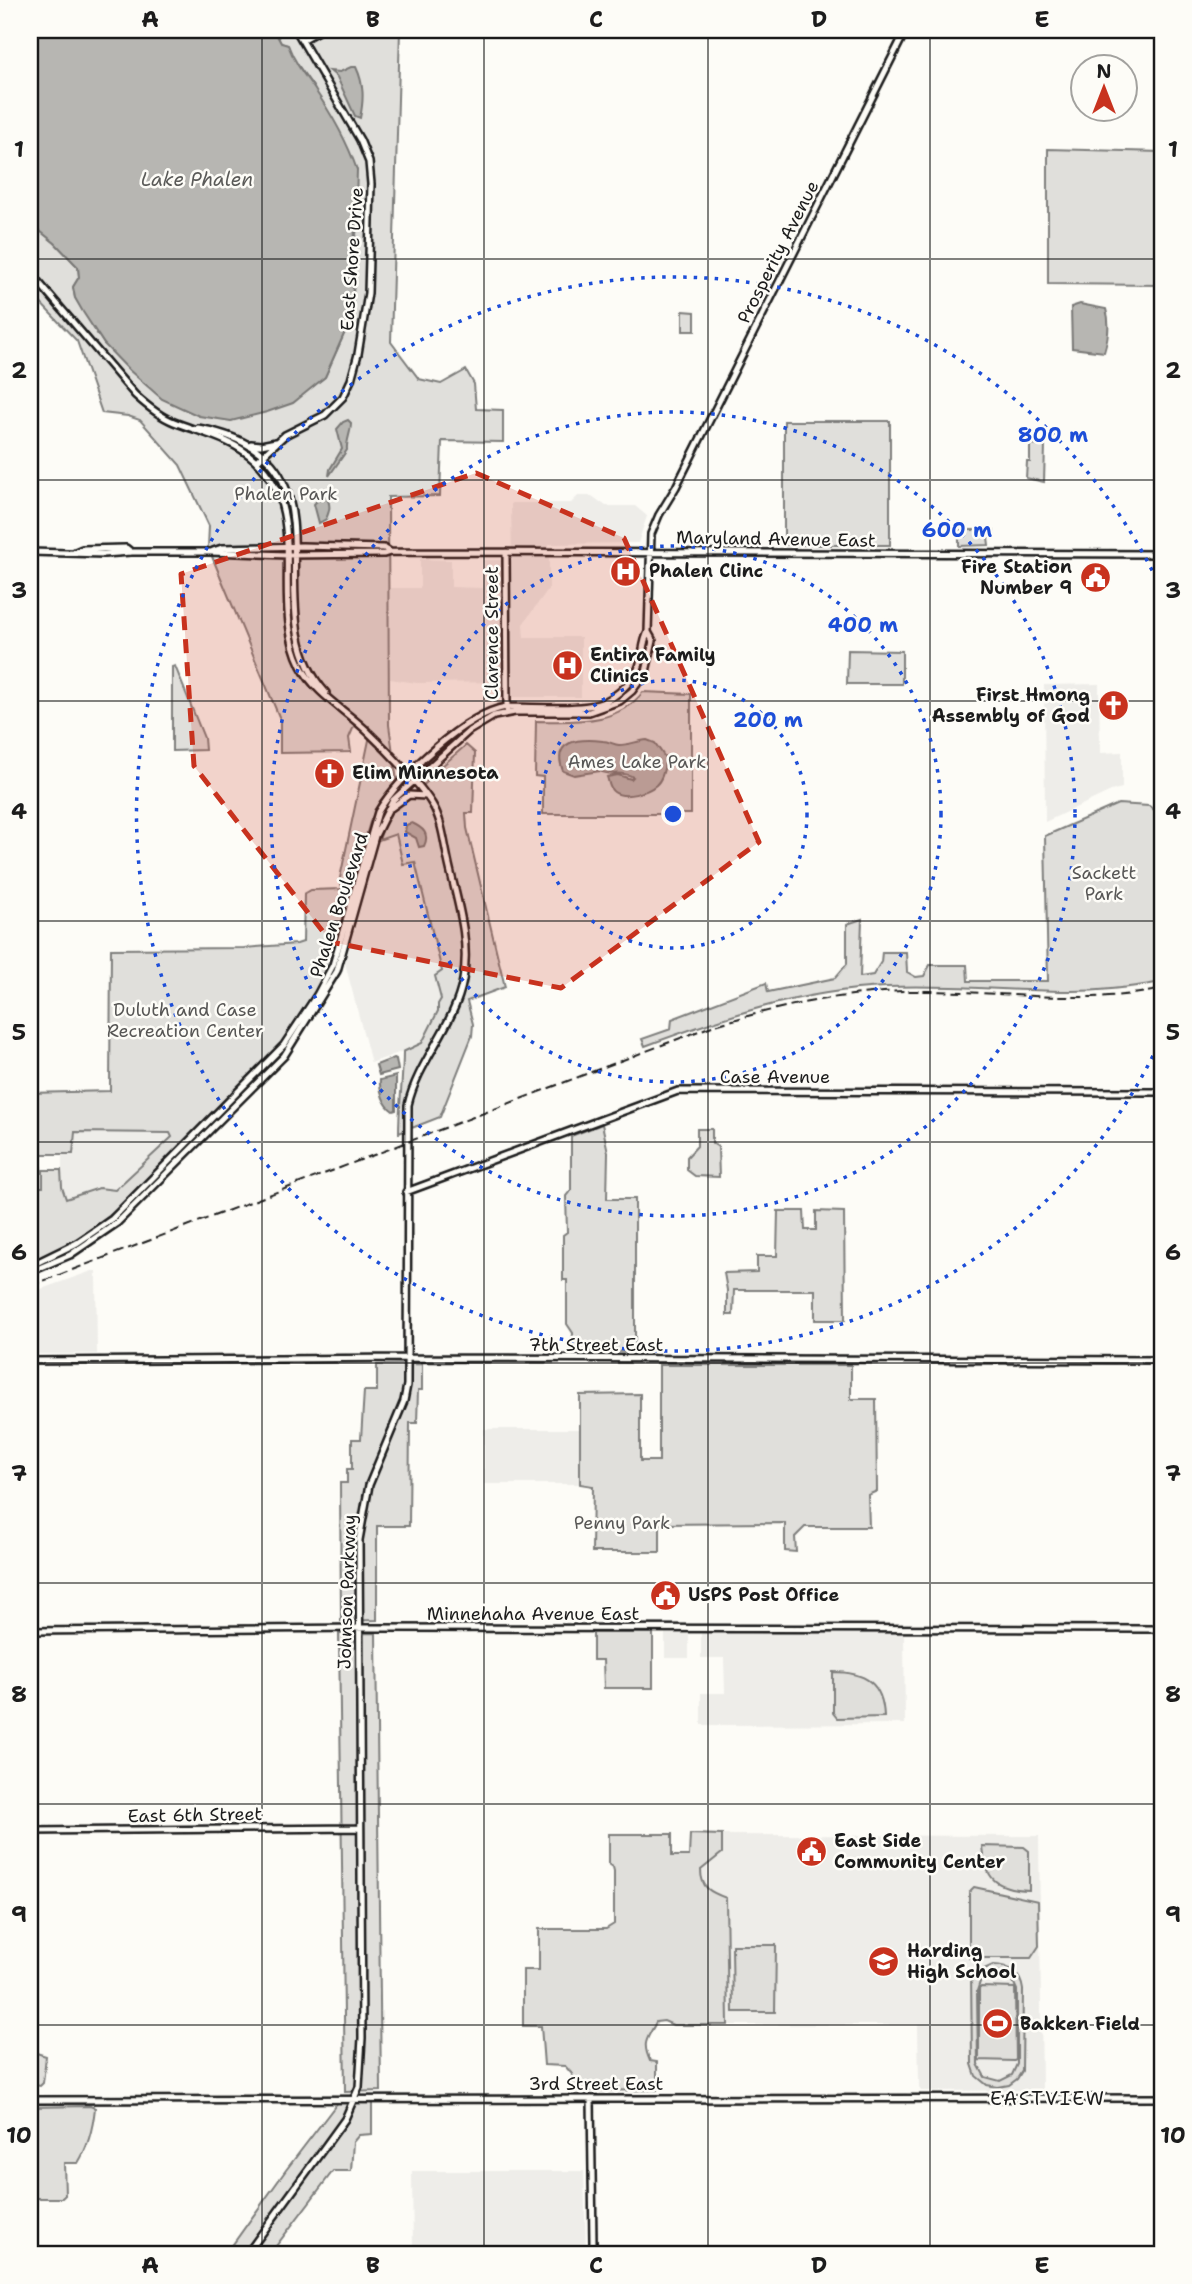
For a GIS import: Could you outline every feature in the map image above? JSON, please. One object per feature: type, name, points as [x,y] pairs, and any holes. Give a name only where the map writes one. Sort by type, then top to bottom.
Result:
[{"type":"street","name":"East Shore Drive","points":[[257,461],[276,442],[291,431],[325,415],[343,397],[358,354],[368,293],[372,184],[369,162],[364,148],[296,30]]},
{"type":"street","points":[[302,40],[320,30]]},
{"type":"street","name":"Prosperity Avenue","points":[[649,551],[653,528],[906,30]]},
{"type":"street","points":[[30,266],[135,396],[155,413],[233,444],[257,461]]},
{"type":"street","points":[[30,272],[37,278]]},
{"type":"street","points":[[184,426],[226,434],[249,444],[276,442]]},
{"type":"street","name":"Johnson Parkway","points":[[249,444],[263,455],[289,494],[295,519],[296,623],[299,641],[314,678],[338,706]]},
{"type":"street","name":"Johnson Parkway","points":[[247,2254],[340,2129],[356,2099],[360,2077],[359,1540],[369,1485],[404,1401],[407,1384],[407,1114],[415,1082],[458,999],[466,959],[464,933],[440,821],[432,803],[371,735],[309,679],[295,650],[287,617],[286,523],[282,501],[272,480],[257,461]]},
{"type":"street","name":"Maryland Avenue East","points":[[211,552],[222,548],[295,546],[384,548],[390,552]]},
{"type":"street","name":"Maryland Avenue East","points":[[30,552],[211,552],[287,555],[649,551],[1162,554]]},
{"type":"street","name":"Phalen Boulevard","points":[[30,1266],[77,1244],[112,1219],[284,1045],[332,965],[378,812],[385,799],[407,775],[472,720],[493,709],[589,712],[620,701],[632,691],[646,672],[653,641],[648,632],[649,551]]},
{"type":"street","name":"Clarence Street","points":[[506,552],[507,710]]},
{"type":"street","name":"Phalen Boulevard","points":[[30,1272],[69,1255],[117,1223],[284,1056],[337,971],[377,832],[393,800],[482,721],[507,710]]},
{"type":"street","points":[[377,832],[389,810],[405,797],[414,794],[426,797]]},
{"type":"street","name":"Case Avenue","points":[[406,1192],[678,1091],[1162,1092]]},
{"type":"street","name":"7th Street East","points":[[30,1361],[407,1358],[1162,1360]]},
{"type":"street","name":"Minnehaha Avenue East","points":[[30,1631],[358,1628],[1162,1629]]},
{"type":"street","name":"East 6th Street","points":[[30,1831],[360,1828]]},
{"type":"street","points":[[591,2098],[591,2254]]},
{"type":"street","name":"3rd Street East","points":[[30,2100],[1162,2098]]},
{"type":"street","points":[[593,2243],[597,2254]]},
{"type":"highlighted area","points":[[476,473],[624,538],[759,842],[561,988],[331,942],[194,766],[181,574]]},
{"type":"shaded area","points":[[578,496],[592,496],[606,506],[635,506],[647,516],[638,543],[549,544],[549,588],[523,624],[524,637],[581,637],[581,697],[512,697],[512,682],[417,683],[390,679],[389,588],[420,588],[420,559],[451,560],[451,587],[483,588],[483,560],[512,560],[511,503],[571,503]]},
{"type":"shaded area","points":[[1099,684],[1100,753],[1122,752],[1122,788],[1045,822],[1044,685]]},
{"type":"shaded area","points":[[394,809],[460,950],[431,1041],[371,1063],[345,963],[384,824]]},
{"type":"shaded area","points":[[74,1132],[170,1133],[172,1137],[115,1190],[99,1188],[66,1199],[62,1187],[62,1154],[73,1153]]},
{"type":"shaded area","points":[[30,1159],[43,1159],[43,1187],[30,1187]]},
{"type":"shaded area","points":[[96,1271],[97,1354],[30,1354],[30,1293]]},
{"type":"shaded area","points":[[484,1429],[580,1429],[580,1484],[484,1484]]},
{"type":"shaded area","points":[[665,1633],[689,1633],[689,1658],[665,1658]]},
{"type":"shaded area","points":[[701,1633],[904,1633],[905,1724],[701,1725],[701,1693],[725,1693],[724,1658],[701,1658]]},
{"type":"shaded area","name":"Harding High School","points":[[722,1835],[1039,1836],[1042,2090],[921,2091],[918,2025],[728,2025],[726,1898],[708,1891],[701,1881],[701,1870],[722,1853]]},
{"type":"shaded area","points":[[412,2171],[584,2171],[586,2254],[413,2254]]},
{"type":"green space","points":[[274,30],[300,30],[302,34],[309,30],[400,30],[391,342],[419,379],[441,384],[466,370],[474,384],[476,409],[503,410],[503,442],[442,441],[440,496],[388,497],[389,725],[397,781],[380,801],[370,822],[326,974],[283,1042],[121,1206],[78,1238],[30,1263],[30,1187],[43,1187],[43,1170],[61,1170],[66,1199],[99,1188],[115,1190],[172,1137],[170,1133],[75,1132],[73,1154],[30,1154],[30,1093],[110,1091],[111,949],[244,948],[297,944],[303,942],[304,894],[311,890],[342,889],[340,878],[369,740],[369,726],[354,726],[349,738],[351,752],[280,753],[280,719],[208,547],[209,526],[180,465],[140,420],[102,413],[77,341],[30,292],[30,223],[55,243],[78,267],[79,277],[73,287],[75,298],[104,344],[231,421],[309,389],[325,377],[352,316],[357,218],[314,88],[292,57],[288,45],[281,43]]},
{"type":"green space","points":[[1048,149],[1162,152],[1162,285],[1048,284]]},
{"type":"green space","points":[[683,311],[695,312],[695,331],[683,331]]},
{"type":"green space","points":[[784,421],[890,421],[890,545],[784,545]]},
{"type":"green space","points":[[1030,444],[1045,445],[1044,482],[1026,478],[1027,462],[1030,462]]},
{"type":"green space","points":[[959,530],[994,530],[994,537],[988,537],[989,545],[959,546]]},
{"type":"green space","points":[[848,650],[902,651],[902,684],[847,684]]},
{"type":"green space","points":[[175,666],[204,738],[205,750],[172,751],[172,667]]},
{"type":"green space","name":"Ames Lake Park","points":[[643,692],[691,694],[691,814],[543,814],[543,777],[535,776],[536,721],[579,721],[607,716],[632,703]]},
{"type":"green space","points":[[466,745],[475,753],[473,813],[466,813],[467,828],[505,987],[467,1001],[473,1024],[472,1036],[440,1117],[399,1133],[403,1052],[422,1043],[438,1011],[441,999],[435,976],[442,971],[415,862],[403,864],[396,834],[379,840],[387,816]]},
{"type":"green space","name":"Sackett Park","points":[[1118,804],[1149,806],[1162,816],[1162,982],[1083,991],[933,986],[855,989],[763,1007],[645,1046],[642,1039],[671,1029],[672,1019],[766,983],[768,992],[835,978],[847,964],[847,924],[862,919],[860,977],[873,975],[881,962],[882,952],[906,952],[907,972],[916,977],[924,976],[930,965],[967,965],[968,981],[1048,981],[1045,836]]},
{"type":"green space","points":[[215,1117],[219,1121],[137,1204],[93,1241],[30,1272],[30,1266],[61,1252],[112,1219]]},
{"type":"green space","points":[[602,1124],[608,1152],[607,1199],[635,1199],[635,1352],[572,1351],[573,1333],[567,1324],[563,1235],[567,1232],[566,1196],[571,1190],[571,1136]]},
{"type":"green space","points":[[697,1129],[712,1129],[712,1143],[718,1147],[719,1177],[695,1176],[687,1170],[687,1157],[697,1146]]},
{"type":"green space","points":[[778,1211],[804,1211],[805,1230],[816,1230],[816,1211],[844,1212],[845,1320],[815,1320],[815,1290],[734,1290],[733,1315],[727,1315],[724,1273],[757,1272],[757,1256],[777,1256]]},
{"type":"green space","points":[[422,1364],[422,1390],[418,1390],[417,1423],[410,1423],[409,1526],[377,1526],[377,1620],[341,1621],[340,1483],[347,1483],[347,1469],[352,1469],[352,1439],[361,1439],[364,1391],[377,1391],[377,1365]]},
{"type":"green space","name":"Penny Park","points":[[659,1365],[851,1365],[851,1399],[876,1399],[877,1491],[868,1495],[869,1527],[805,1527],[795,1537],[796,1552],[785,1551],[785,1523],[660,1524],[660,1552],[592,1552],[593,1486],[580,1484],[580,1395],[640,1394],[640,1461],[659,1461]]},
{"type":"green space","points":[[376,1633],[381,2091],[345,2092],[339,1634]]},
{"type":"green space","points":[[593,1633],[653,1633],[653,1688],[604,1688],[603,1660],[593,1660]]},
{"type":"green space","points":[[833,1672],[854,1674],[870,1682],[880,1696],[884,1717],[837,1718],[833,1713]]},
{"type":"green space","points":[[609,1834],[672,1834],[672,1856],[689,1856],[690,1834],[722,1835],[722,1853],[701,1870],[705,1885],[715,1894],[726,1898],[728,2025],[673,2025],[664,2021],[656,2022],[646,2044],[650,2061],[657,2062],[657,2090],[572,2091],[572,2074],[565,2066],[544,2065],[541,2026],[523,2026],[523,1970],[539,1970],[539,1929],[606,1929],[614,1924],[614,1871],[609,1864]]},
{"type":"green space","points":[[982,1846],[1024,1847],[1029,1851],[1029,1890],[1008,1887],[994,1880],[986,1867]]},
{"type":"green space","points":[[974,1887],[1038,1901],[1039,1946],[1031,1958],[969,1958],[969,1892]]},
{"type":"green space","points":[[732,1945],[776,1945],[775,2012],[733,2012]]},
{"type":"green space","points":[[993,1965],[1005,1967],[1017,1975],[1022,1984],[1022,2071],[1009,2085],[987,2085],[976,2076],[972,2064],[971,1970],[982,1970]],"holes":[[[995,1971],[1011,1977],[1017,1990],[1017,2064],[1012,2075],[1000,2081],[985,2077],[978,2064],[977,1991],[981,1979]]]},
{"type":"green space","name":"Bakken Field","points":[[981,1987],[1015,1988],[1014,2061],[979,2060]]},
{"type":"green space","points":[[30,2051],[46,2056],[43,2083],[40,2086],[30,2084]]},
{"type":"green space","points":[[338,2102],[372,2103],[372,2134],[359,2135],[353,2142],[351,2171],[333,2171],[270,2254],[226,2254],[286,2170]]},
{"type":"green space","points":[[30,2107],[95,2108],[85,2150],[78,2163],[64,2163],[65,2195],[62,2198],[30,2198]]},
{"type":"water","name":"Lake Phalen","points":[[30,30],[274,30],[281,43],[288,45],[338,127],[357,170],[352,316],[325,377],[293,403],[231,421],[199,416],[162,399],[104,344],[75,298],[73,287],[79,277],[78,267],[55,243],[30,223]]},
{"type":"water","points":[[356,67],[362,86],[360,118],[355,116],[337,77],[330,71],[340,72]]},
{"type":"water","points":[[1080,304],[1106,309],[1108,330],[1104,352],[1072,348],[1071,307]]},
{"type":"water","points":[[348,420],[351,423],[347,450],[329,476],[330,469],[342,449],[337,429]]},
{"type":"water","points":[[322,495],[326,496],[329,508],[326,519],[319,523],[314,504]]},
{"type":"water","points":[[594,740],[619,745],[647,740],[655,743],[666,759],[658,783],[641,793],[624,795],[611,789],[607,777],[633,777],[629,775],[600,771],[574,775],[563,771],[561,753],[569,743]]},
{"type":"water","points":[[412,823],[424,832],[424,846],[419,847],[416,838],[405,832],[406,825]]},
{"type":"water","points":[[394,1058],[398,1070],[379,1075],[376,1065]]},
{"type":"water","points":[[396,1076],[396,1110],[393,1111],[383,1097],[380,1080]]},
{"type":"railway","points":[[30,1286],[712,1026],[738,1019],[842,996],[895,991],[1072,997],[1132,994],[1162,989]]},
{"type":"place","name":"Phalen Clinc","points":[[626,571]]},
{"type":"place","name":"Fire Station Number 9","points":[[1095,577]]},
{"type":"place","name":"Entira Family Clinics","points":[[567,665]]},
{"type":"place","name":"First Hmong Assembly of God","points":[[1113,705]]},
{"type":"place","name":"Elim Minnesota","points":[[329,773]]},
{"type":"place","name":"USPS Post Office","points":[[665,1595]]},
{"type":"place","name":"East Side Community Center","points":[[811,1851]]},
{"type":"place","name":"Harding High School","points":[[884,1961]]},
{"type":"place","name":"Bakken Field","points":[[997,2024]]},
{"type":"district","name":"EASTVIEW","points":[[1048,2098]]},
{"type":"park label","name":"Phalen Park","points":[[286,494]]},
{"type":"park label","name":"Duluth and Case Recreation Center","points":[[185,1020]]}]
